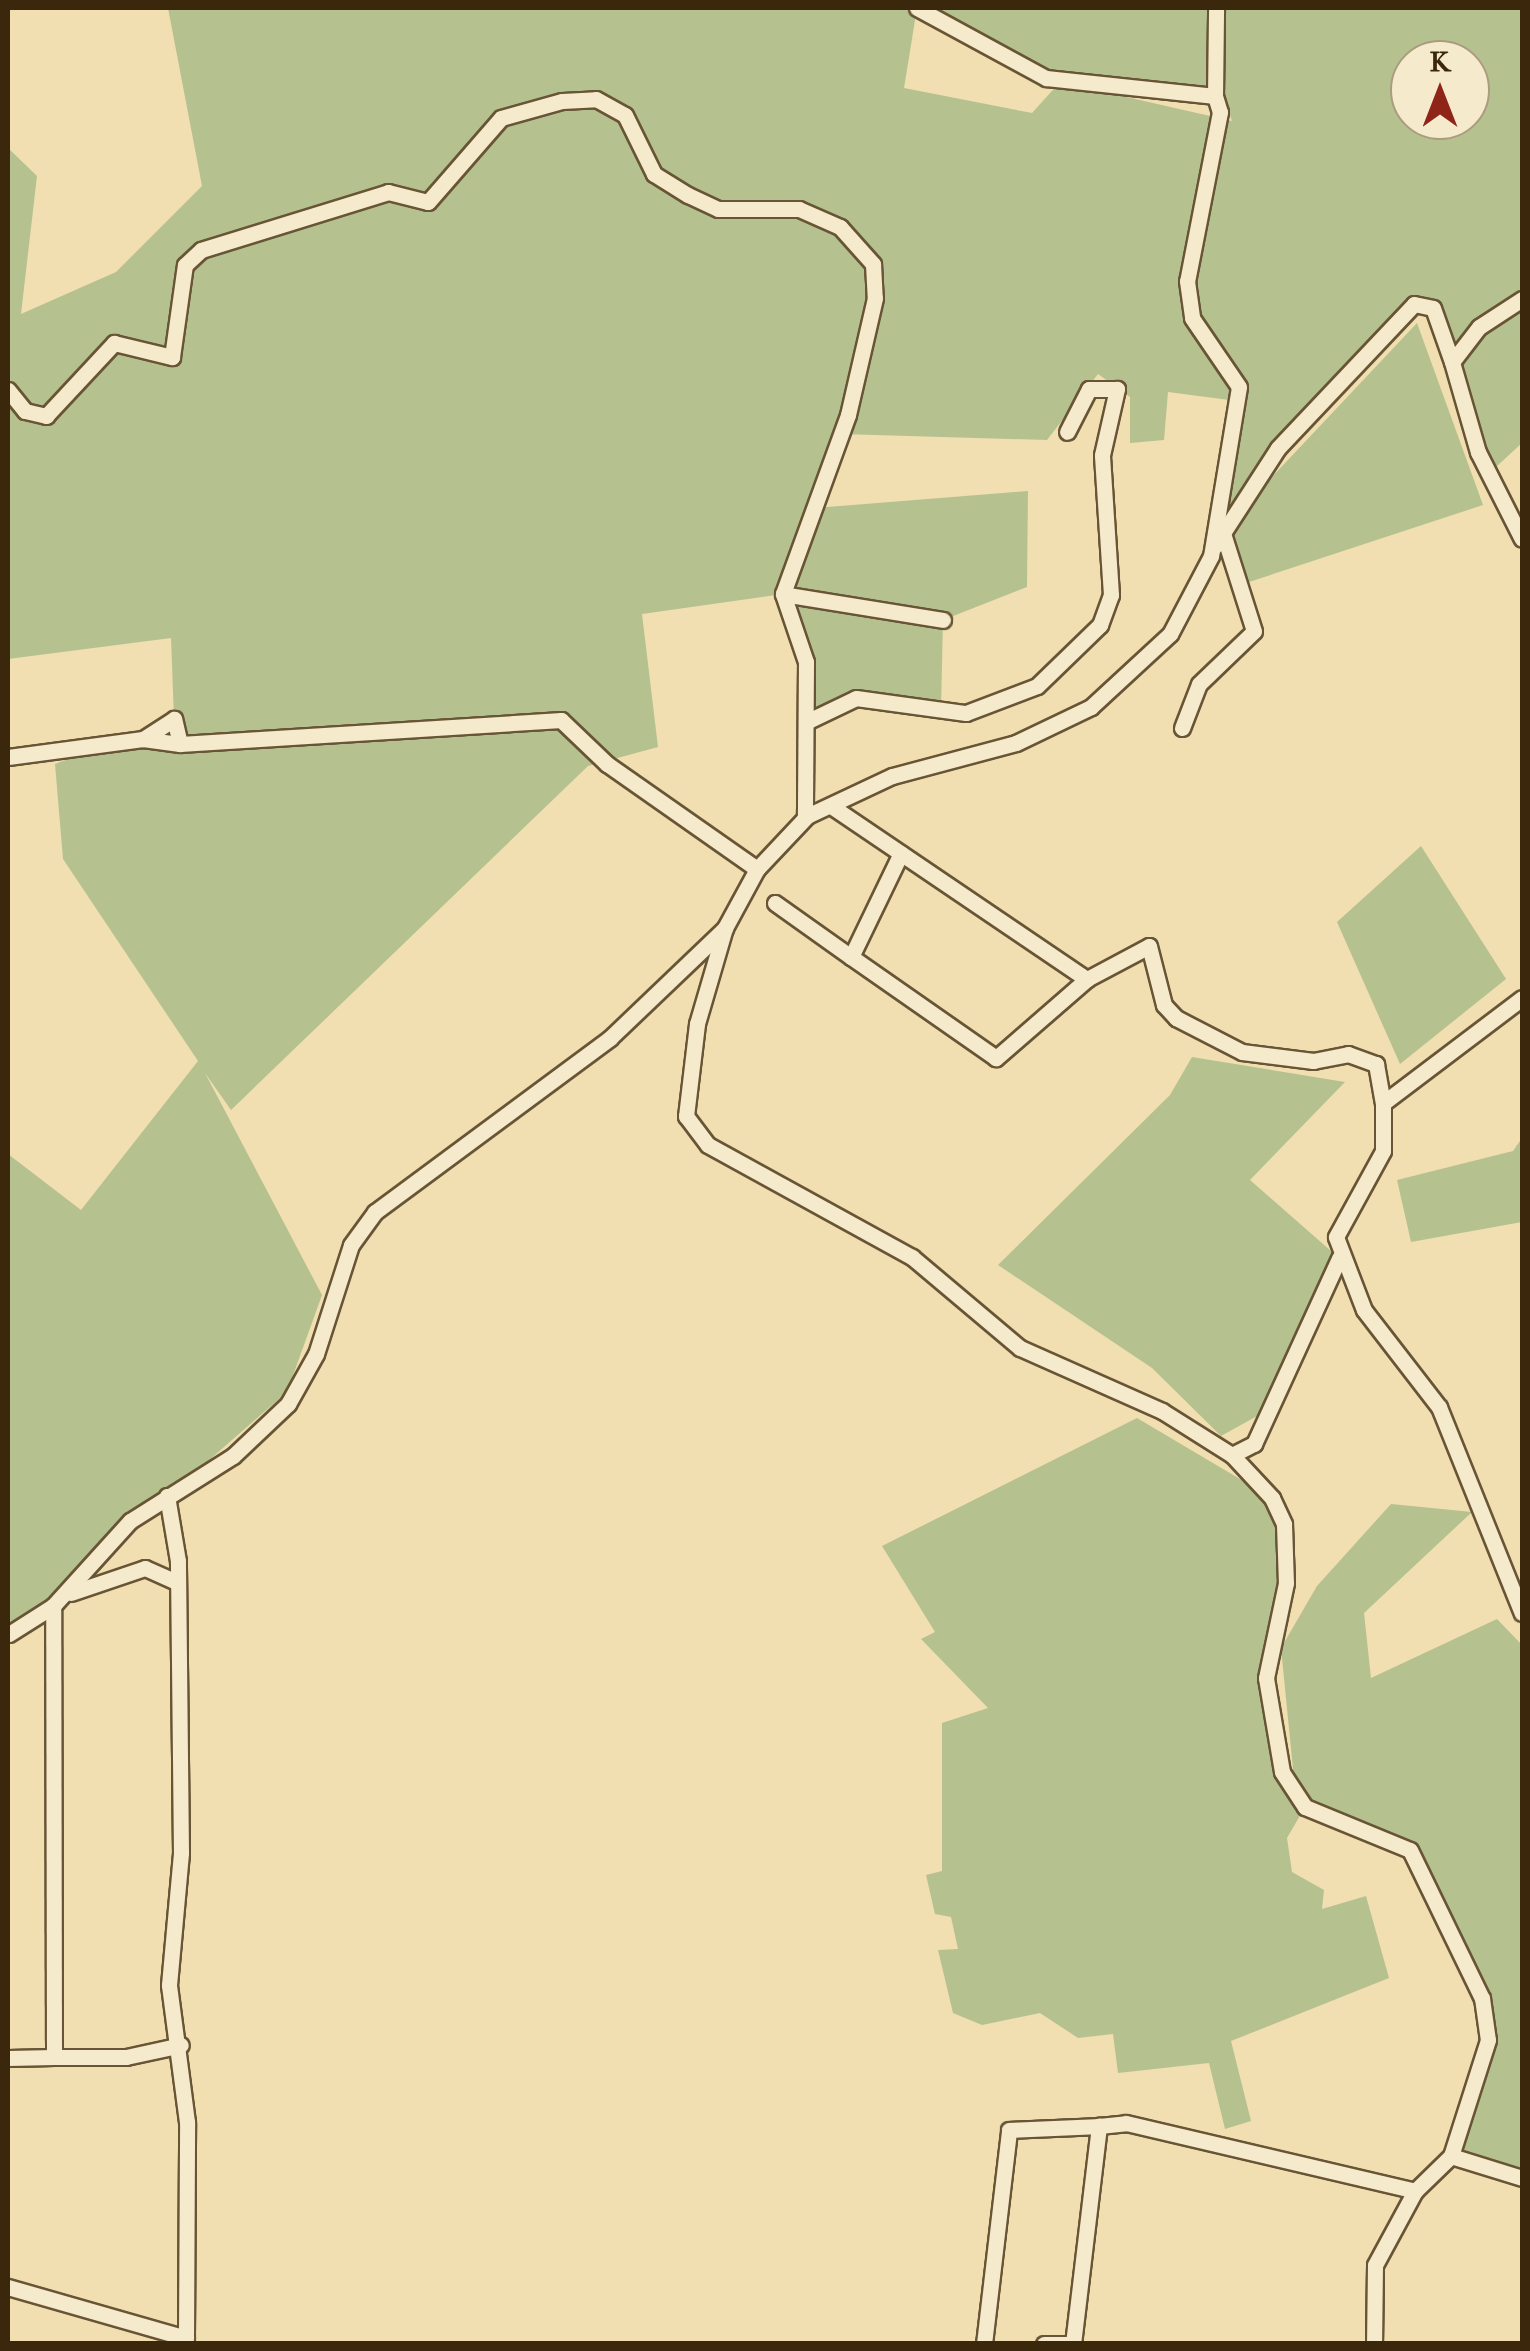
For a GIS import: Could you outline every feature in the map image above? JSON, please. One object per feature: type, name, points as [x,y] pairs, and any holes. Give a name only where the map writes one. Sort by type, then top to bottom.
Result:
[{"type":"street","points":[[918,8],[1046,78],[1214,96]]},
{"type":"street","points":[[1210,556],[1239,387],[1192,318],[1187,281],[1220,112],[1214,96],[1216,8]]},
{"type":"street","points":[[8,390],[25,411],[46,416],[114,343],[172,357],[185,266],[201,250],[388,192],[428,202],[500,118],[596,100],[625,115],[654,174],[688,195],[718,209],[799,209],[840,227],[873,264],[875,298],[848,415],[783,594],[806,662],[805,818]]},
{"type":"street","points":[[1452,362],[1479,327],[1522,299]]},
{"type":"street","points":[[1256,1472],[1162,1412],[1049,1365],[912,1258],[708,1145],[686,1116],[683,1084],[725,928],[756,869],[805,818],[892,776],[1016,744],[1090,707],[1170,634],[1222,530],[1278,448],[1414,304],[1432,308],[1478,452],[1522,539]]},
{"type":"street","points":[[806,722],[856,698],[966,713],[1037,686],[1100,625],[1111,595],[1102,455],[1117,388],[1088,389],[1067,432]]},
{"type":"street","points":[[1182,728],[1199,684],[1254,630],[1222,530]]},
{"type":"street","points":[[783,594],[942,620]]},
{"type":"street","points":[[143,740],[174,718],[180,744]]},
{"type":"street","points":[[8,757],[143,740],[180,744],[561,720],[606,764],[756,869]]},
{"type":"street","points":[[831,806],[1087,979]]},
{"type":"street","points":[[852,957],[901,854]]},
{"type":"street","points":[[775,903],[996,1058],[1087,979],[1149,946],[1164,1005],[1176,1018],[1242,1052],[1313,1061],[1348,1054],[1376,1064],[1383,1103],[1383,1151],[1336,1237],[1339,1258],[1364,1310],[1439,1406],[1522,1613]]},
{"type":"street","points":[[8,1634],[58,1600],[130,1521],[233,1456],[303,1385],[351,1244],[375,1212],[610,1038],[725,928]]},
{"type":"street","points":[[1383,1103],[1522,998]]},
{"type":"street","points":[[1339,1258],[1254,1444],[1256,1472],[1284,1524],[1286,1583],[1266,1678],[1282,1772],[1305,1807],[1410,1850],[1482,1998],[1488,2040],[1451,2156],[1415,2191],[1376,2265],[1374,2344]]},
{"type":"street","points":[[1232,1455],[1254,1444]]},
{"type":"street","points":[[8,2287],[186,2338],[193,2262],[181,2045],[169,1984],[181,1854],[178,1583],[168,1496]]},
{"type":"street","points":[[58,1600],[145,1568],[178,1583]]},
{"type":"street","points":[[54,2057],[58,1600]]},
{"type":"street","points":[[8,2058],[126,2058],[181,2045]]},
{"type":"street","points":[[984,2344],[1009,2130],[1126,2123],[1415,2191]]},
{"type":"street","points":[[1044,2344],[1071,2344],[1099,2126]]},
{"type":"street","points":[[1451,2156],[1522,2178]]},
{"type":"green space","points":[[168,8],[917,8],[904,88],[1032,113],[1060,82],[922,8],[1522,8],[1522,443],[1496,467],[1478,452],[1433,308],[1414,304],[1311,410],[1211,538],[1237,401],[1168,392],[1164,440],[1130,443],[1130,397],[1098,374],[1047,440],[841,434],[815,508],[1028,491],[1027,587],[943,620],[941,709],[856,698],[806,722],[806,661],[783,594],[642,614],[658,747],[588,766],[231,1110],[205,1073],[322,1295],[287,1392],[8,1636],[8,1154],[81,1210],[198,1061],[63,859],[55,764],[174,719],[171,638],[8,659],[8,148],[37,176],[21,314],[116,272],[202,186]],"holes":[[[1218,79],[1232,121],[1087,88],[1215,96]]]},
{"type":"green space","points":[[1417,323],[1483,505],[1240,585],[1222,530]]},
{"type":"green space","points":[[1421,846],[1506,979],[1400,1064],[1337,922]]},
{"type":"green space","points":[[1192,1057],[1345,1082],[1250,1180],[1339,1258],[1268,1410],[1221,1436],[1152,1368],[998,1265],[1170,1095]]},
{"type":"green space","points":[[1522,1138],[1522,1222],[1411,1242],[1397,1180],[1513,1151]]},
{"type":"green space","points":[[1137,1418],[1272,1498],[1285,1536],[1268,1724],[1295,1789],[1281,1648],[1317,1586],[1391,1504],[1472,1512],[1364,1613],[1371,1678],[1497,1619],[1522,1645],[1522,2175],[1451,2156],[1488,2040],[1410,1850],[1305,1807],[1287,1838],[1292,1872],[1324,1890],[1322,1909],[1366,1896],[1389,1978],[1231,2041],[1251,2121],[1225,2129],[1209,2063],[1118,2073],[1113,2034],[1078,2038],[1040,2013],[982,2025],[953,2013],[938,1950],[958,1949],[951,1917],[935,1914],[926,1875],[942,1871],[942,1723],[988,1708],[921,1639],[935,1632],[882,1546]]}]
